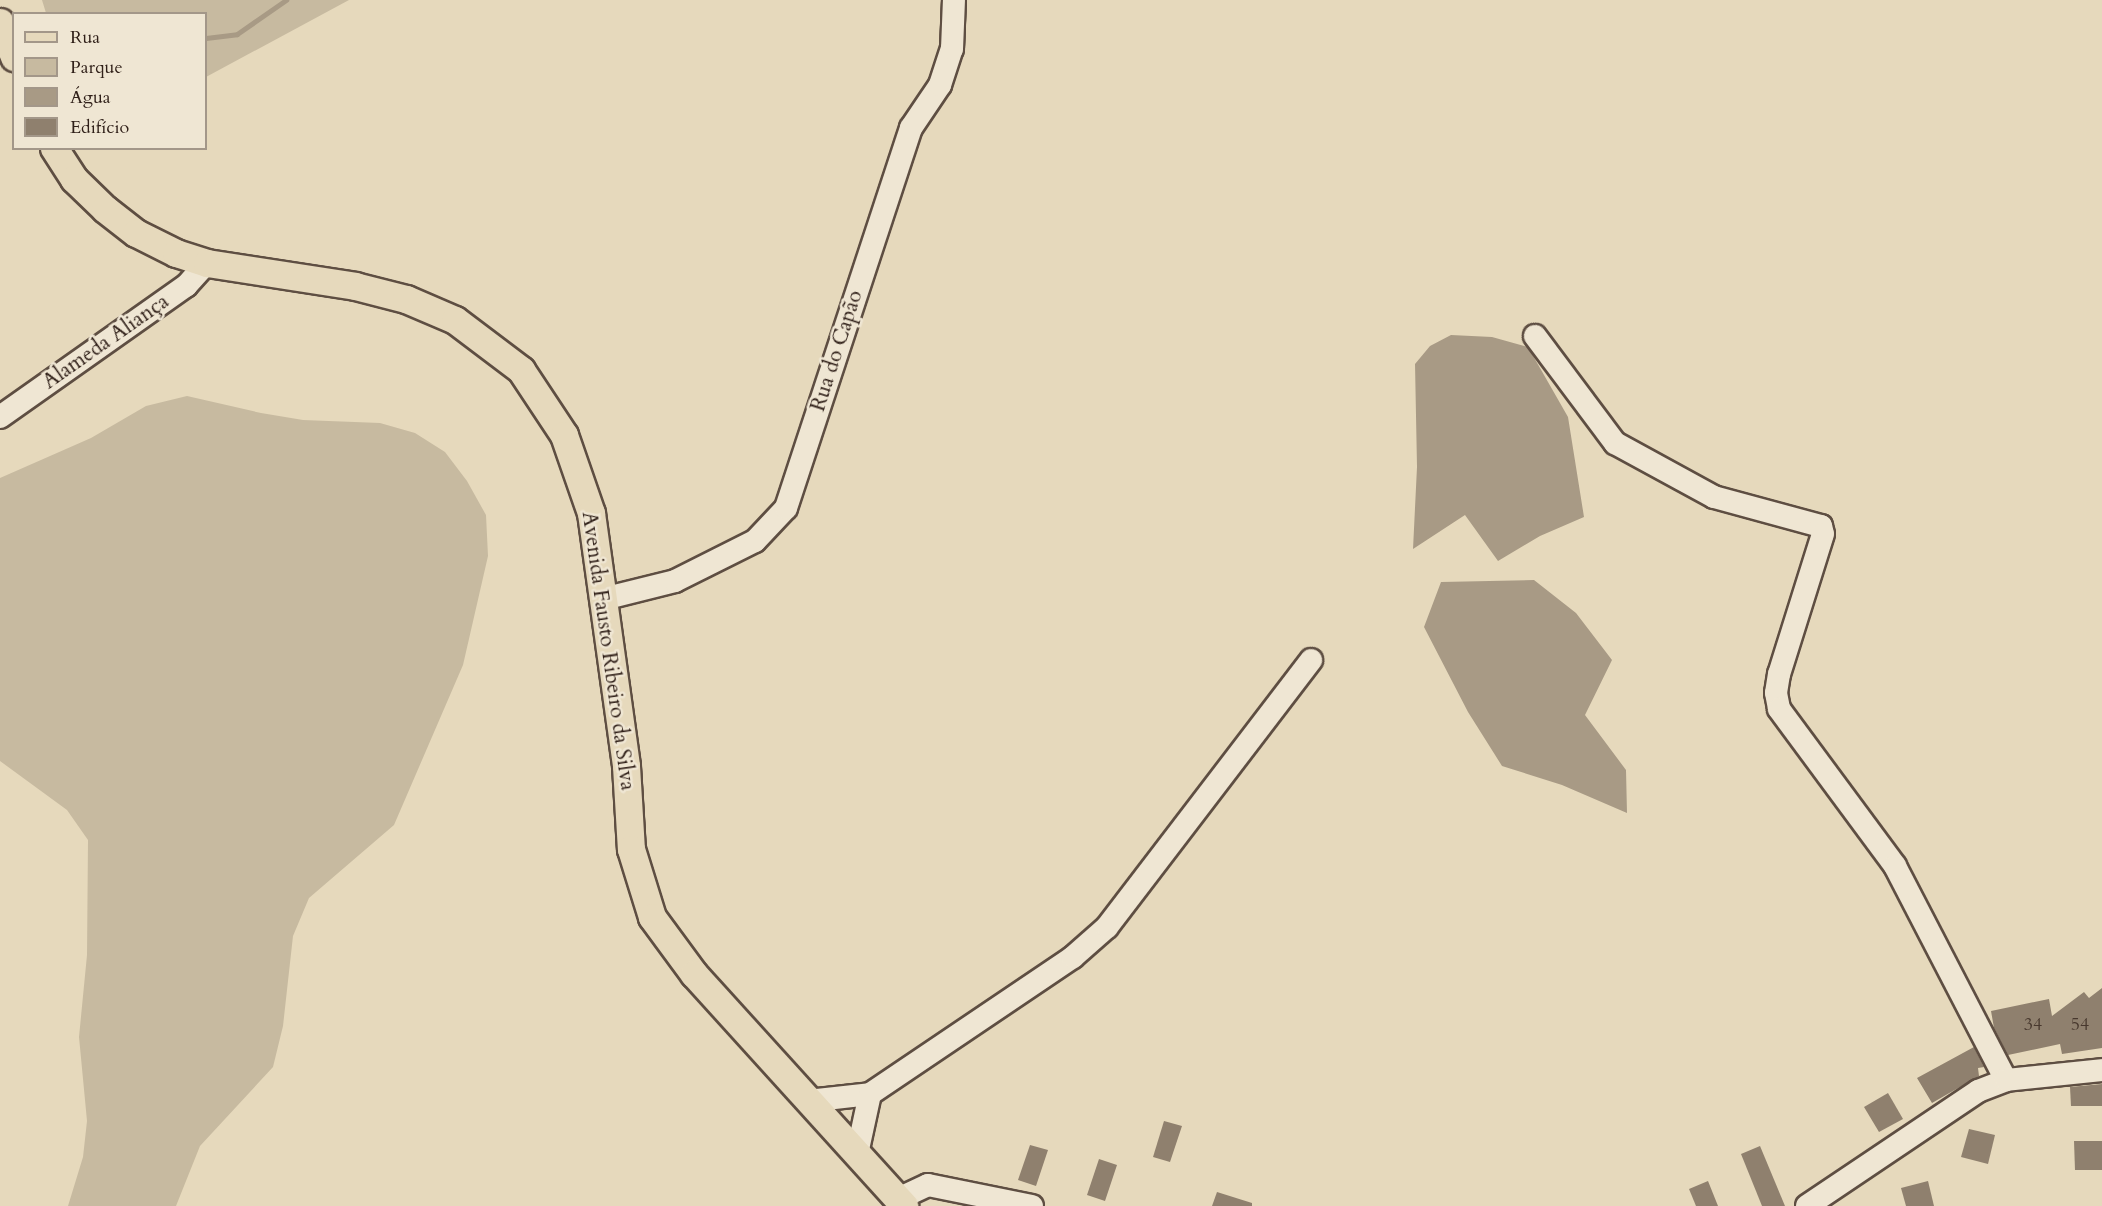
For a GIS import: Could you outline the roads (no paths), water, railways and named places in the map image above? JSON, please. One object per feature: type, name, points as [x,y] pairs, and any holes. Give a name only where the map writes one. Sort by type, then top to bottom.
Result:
[{"type":"main road","points":[[0,22],[12,52]]},
{"type":"main road","name":"Avenida Fausto Ribeiro da Silva","points":[[55,150],[74,178],[136,233],[207,263],[355,286],[406,300],[455,320],[521,370],[564,435],[591,513],[626,766],[631,849],[652,917],[694,974],[901,1202]]},
{"type":"street","name":"Rua do Capão","points":[[603,599],[675,581],[755,541],[786,508],[911,128],[940,85],[952,49],[954,0]]},
{"type":"street","name":"Alameda Aliança","points":[[0,417],[186,286],[207,263]]},
{"type":"street","points":[[1535,336],[1615,443],[1714,496],[1821,526],[1823,534],[1779,674],[1776,693],[1779,709],[1895,867],[2007,1080]]},
{"type":"street","points":[[808,1101],[870,1094],[1072,957],[1107,927],[1311,660]]},
{"type":"street","points":[[1807,1206],[1978,1091],[2007,1080],[2102,1070]]},
{"type":"street","points":[[857,1154],[870,1094]]},
{"type":"street","points":[[901,1202],[928,1185],[1032,1206]]},
{"type":"water","points":[[1451,335],[1492,337],[1528,347],[1568,417],[1584,517],[1540,536],[1498,561],[1465,515],[1413,549],[1417,467],[1415,364],[1430,346]]},
{"type":"water","points":[[1534,580],[1576,613],[1612,660],[1585,715],[1626,770],[1627,813],[1562,785],[1502,766],[1468,712],[1424,627],[1441,582]]},
{"type":"waterway","points":[[207,38],[237,34],[286,0]]}]
